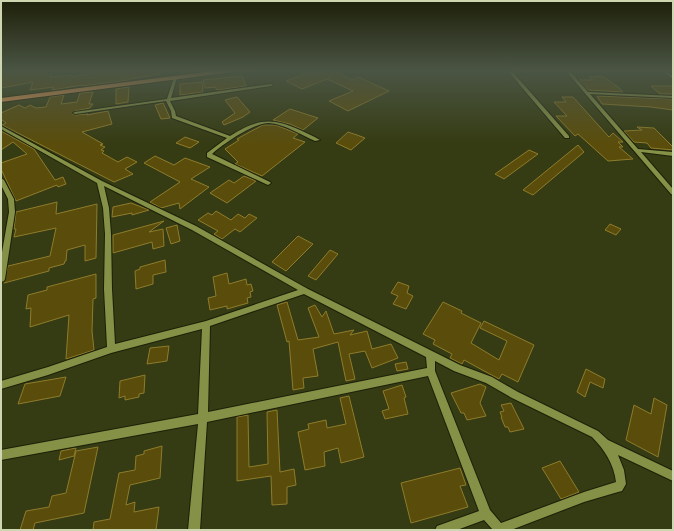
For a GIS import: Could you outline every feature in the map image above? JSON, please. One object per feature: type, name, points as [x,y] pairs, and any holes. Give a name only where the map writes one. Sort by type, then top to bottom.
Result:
[{"type":"highway","points":[[1,100],[42,95]]},
{"type":"street","points":[[170,95],[168,101],[174,117],[231,138]]},
{"type":"street","points":[[75,113],[211,95]]},
{"type":"street","points":[[530,95],[567,138]]},
{"type":"street","points":[[589,95],[673,193]]},
{"type":"street","points":[[625,95],[673,97]]},
{"type":"street","points":[[268,182],[209,156],[231,138],[260,123],[268,122],[284,126],[317,140]]},
{"type":"street","points":[[1,128],[100,182],[194,228],[305,291],[430,354],[457,368],[489,380],[515,395],[595,434],[605,444],[618,468],[622,484],[618,487],[584,497],[500,529],[486,514],[431,371],[430,354]]},
{"type":"street","points":[[636,150],[673,154]]},
{"type":"street","points":[[1,180],[11,199],[12,212],[1,279]]},
{"type":"street","points":[[100,182],[106,208],[108,234],[108,289],[111,349]]},
{"type":"street","points":[[1,384],[48,372],[111,349],[206,324],[305,291]]},
{"type":"street","points":[[194,530],[203,418],[206,324]]},
{"type":"street","points":[[1,455],[203,418],[431,371]]},
{"type":"street","points":[[605,444],[673,476]]},
{"type":"street","points":[[441,530],[486,514]]},
{"type":"building","points":[[64,95],[61,104],[77,102],[79,95],[92,95],[89,104],[93,104],[90,108],[75,111],[72,114],[75,115],[88,114],[87,115],[108,111],[112,124],[82,132],[103,144],[100,145],[105,147],[101,150],[104,151],[102,153],[118,162],[127,157],[137,162],[125,169],[133,174],[114,182],[2,125],[6,123],[1,119],[1,113],[19,105],[25,108],[30,105],[36,108],[46,107],[50,97]]},
{"type":"building","points":[[116,95],[128,95],[128,102],[116,104]]},
{"type":"building","points":[[344,95],[381,95],[348,111],[329,101]]},
{"type":"building","points":[[597,96],[673,99],[673,110],[602,104]]},
{"type":"building","points":[[237,97],[250,112],[243,117],[224,125],[222,122],[235,113],[225,100]]},
{"type":"building","points":[[562,97],[573,97],[609,137],[613,133],[623,142],[618,142],[623,147],[619,147],[633,159],[608,161],[578,134],[575,136],[556,116],[567,116],[554,102],[566,102]]},
{"type":"building","points":[[163,103],[170,118],[161,119],[155,105]]},
{"type":"building","points":[[290,109],[318,118],[303,130],[290,124],[273,120]]},
{"type":"building","points":[[263,125],[275,125],[286,129],[298,134],[293,138],[305,142],[262,176],[235,164],[238,162],[225,149],[239,140],[237,139]]},
{"type":"building","points":[[637,127],[654,128],[673,147],[673,150],[651,148],[647,143],[634,142],[624,131],[642,130]]},
{"type":"building","points":[[1,131],[34,149],[55,180],[63,177],[66,184],[58,187],[57,185],[16,201],[1,169],[1,163],[27,154],[13,142],[1,150]]},
{"type":"building","points":[[348,132],[365,138],[351,150],[336,143]]},
{"type":"building","points":[[185,137],[199,142],[190,148],[176,143]]},
{"type":"building","points":[[578,145],[584,152],[533,195],[523,190]]},
{"type":"building","points":[[529,150],[538,154],[504,179],[495,174]]},
{"type":"building","points":[[155,156],[174,165],[185,158],[210,167],[191,179],[209,187],[180,209],[179,203],[161,208],[150,202],[180,182],[144,163]]},
{"type":"building","points":[[244,176],[256,181],[227,203],[210,193],[229,180],[234,183]]},
{"type":"building","points":[[57,202],[56,214],[97,204],[96,258],[85,261],[85,245],[67,250],[66,261],[64,264],[49,268],[49,271],[4,283],[8,266],[50,256],[56,228],[14,237],[16,229],[14,229],[16,212]]},
{"type":"building","points":[[131,203],[149,210],[132,215],[132,213],[112,217],[113,207]]},
{"type":"building","points":[[216,211],[231,220],[238,214],[245,218],[249,214],[257,218],[240,232],[235,229],[222,239],[214,234],[218,231],[198,220],[208,213],[212,215]]},
{"type":"building","points":[[164,221],[149,232],[163,229],[164,246],[153,249],[152,242],[113,253],[113,235]]},
{"type":"building","points":[[610,224],[621,229],[616,235],[605,230]]},
{"type":"building","points":[[177,225],[180,241],[171,244],[166,228]]},
{"type":"building","points":[[298,236],[313,244],[286,271],[272,262]]},
{"type":"building","points":[[330,250],[338,254],[316,280],[308,276]]},
{"type":"building","points":[[165,260],[166,272],[153,275],[153,284],[136,289],[135,271],[140,269],[140,267]]},
{"type":"building","points":[[227,273],[229,284],[246,279],[247,285],[251,284],[253,291],[250,292],[251,297],[247,298],[248,303],[227,309],[227,306],[210,310],[208,298],[216,296],[213,277]]},
{"type":"building","points":[[96,274],[96,298],[93,299],[92,331],[94,350],[66,359],[69,315],[30,327],[31,308],[26,309],[28,295],[47,290],[47,287]]},
{"type":"building","points":[[398,282],[409,286],[407,293],[413,296],[406,309],[393,304],[398,296],[391,293]]},
{"type":"building","points":[[287,302],[298,340],[319,337],[308,308],[315,305],[322,317],[326,311],[334,334],[354,330],[350,335],[367,331],[372,349],[391,344],[398,358],[372,368],[365,351],[349,354],[355,379],[346,381],[338,342],[313,349],[318,376],[303,378],[304,388],[293,390],[289,341],[287,342],[277,305]]},
{"type":"building","points":[[443,302],[462,311],[461,313],[481,323],[471,343],[499,360],[507,341],[480,328],[484,321],[534,345],[518,382],[502,374],[499,379],[464,360],[462,364],[450,358],[452,354],[433,344],[435,340],[423,334]]},
{"type":"building","points":[[169,346],[167,361],[147,364],[150,348]]},
{"type":"building","points":[[406,362],[408,369],[397,371],[395,364]]},
{"type":"building","points":[[586,369],[605,379],[603,388],[590,382],[585,397],[577,392]]},
{"type":"building","points":[[145,375],[144,393],[139,394],[139,397],[125,400],[125,396],[119,398],[120,381]]},
{"type":"building","points":[[66,377],[60,396],[18,404],[25,384]]},
{"type":"building","points":[[480,384],[486,387],[480,403],[486,416],[467,420],[464,413],[461,413],[451,393]]},
{"type":"building","points":[[402,385],[406,397],[404,398],[408,414],[385,419],[382,411],[389,409],[383,391]]},
{"type":"building","points":[[349,396],[364,457],[341,463],[338,448],[324,452],[325,466],[305,470],[298,432],[309,429],[308,424],[326,420],[327,428],[346,424],[340,398]]},
{"type":"building","points":[[654,398],[667,405],[658,457],[626,440],[634,405],[651,414]]},
{"type":"building","points":[[511,403],[524,429],[510,432],[508,427],[505,427],[500,412],[504,411],[501,405]]},
{"type":"building","points":[[277,410],[280,472],[294,469],[296,485],[287,487],[287,504],[272,505],[271,476],[237,481],[237,417],[248,415],[249,467],[268,464],[267,412]]},
{"type":"building","points":[[162,446],[160,478],[130,485],[126,505],[135,502],[134,512],[159,507],[156,530],[93,530],[94,522],[110,519],[119,473],[135,470],[136,456],[144,454],[144,451]]},
{"type":"building","points":[[98,447],[84,513],[35,523],[33,530],[20,530],[26,511],[49,507],[52,496],[66,493],[76,451]]},
{"type":"building","points":[[76,448],[74,456],[59,460],[61,451]]},
{"type":"building","points":[[560,461],[579,492],[561,499],[542,468]]},
{"type":"building","points":[[460,468],[466,485],[460,486],[468,507],[411,523],[401,483]]}]
